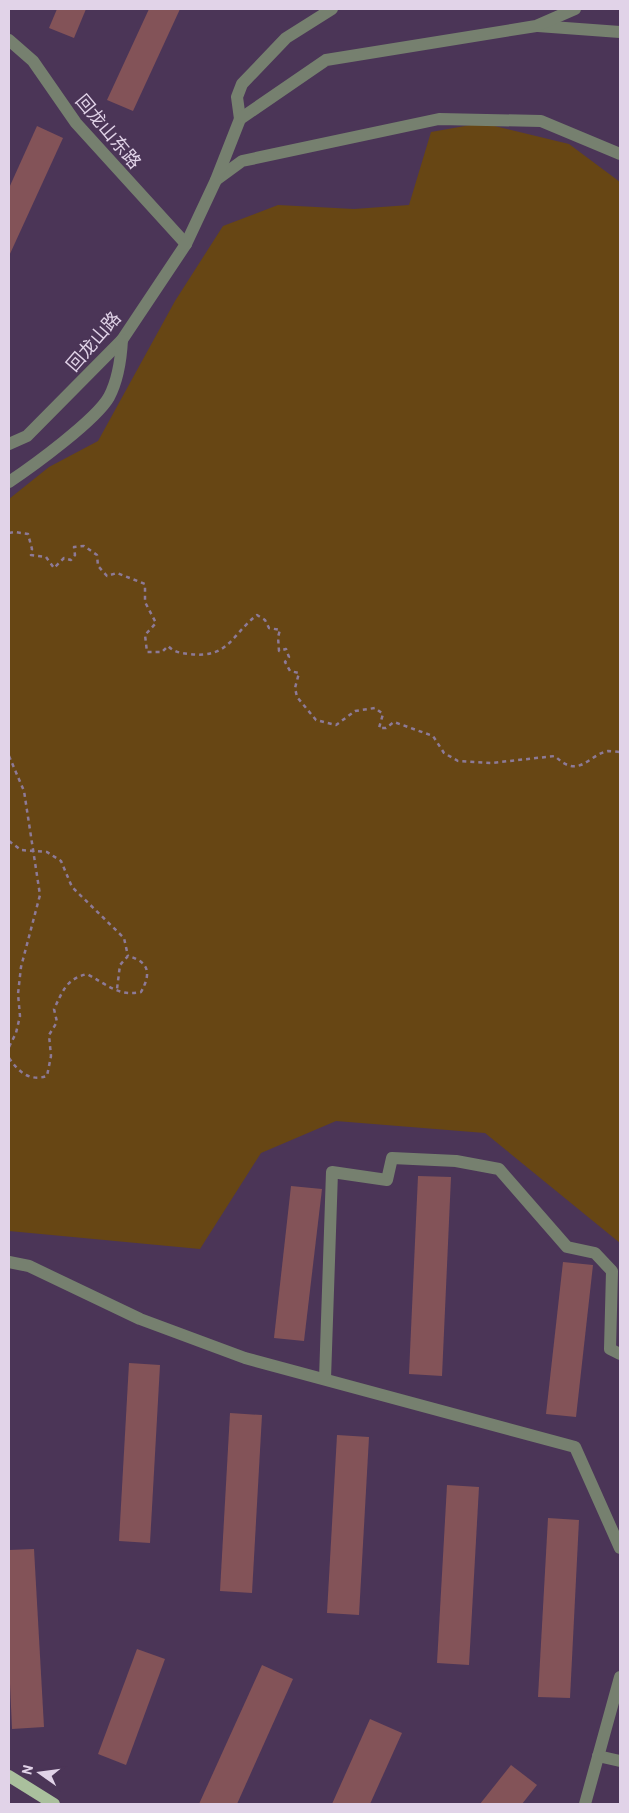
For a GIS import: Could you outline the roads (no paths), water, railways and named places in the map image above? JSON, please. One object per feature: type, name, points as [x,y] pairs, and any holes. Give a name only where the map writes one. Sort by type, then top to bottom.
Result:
[{"type":"main road","points":[[9,1776],[54,1804]]},
{"type":"street","points":[[332,9],[286,38],[242,84],[237,98],[240,119],[326,60],[536,26],[620,32]]},
{"type":"street","points":[[536,26],[575,9]]},
{"type":"street","name":"回龙山东路","points":[[9,40],[33,61],[76,123],[186,244]]},
{"type":"street","name":"回龙山路","points":[[9,444],[27,436],[122,340],[186,244],[216,180],[240,119]]},
{"type":"street","points":[[216,180],[242,161],[439,119],[541,121],[620,154]]},
{"type":"street","points":[[9,482],[30,468],[86,422],[109,397],[120,363],[122,340]]},
{"type":"street","points":[[324,1379],[332,1172],[387,1180],[392,1158],[456,1161],[499,1169],[567,1246],[595,1253],[612,1271],[610,1349],[620,1354]]},
{"type":"street","points":[[9,1262],[29,1266],[148,1322],[245,1358],[575,1447],[620,1548]]},
{"type":"street","points":[[585,1804],[620,1677]]},
{"type":"street","points":[[598,1756],[620,1762]]}]
